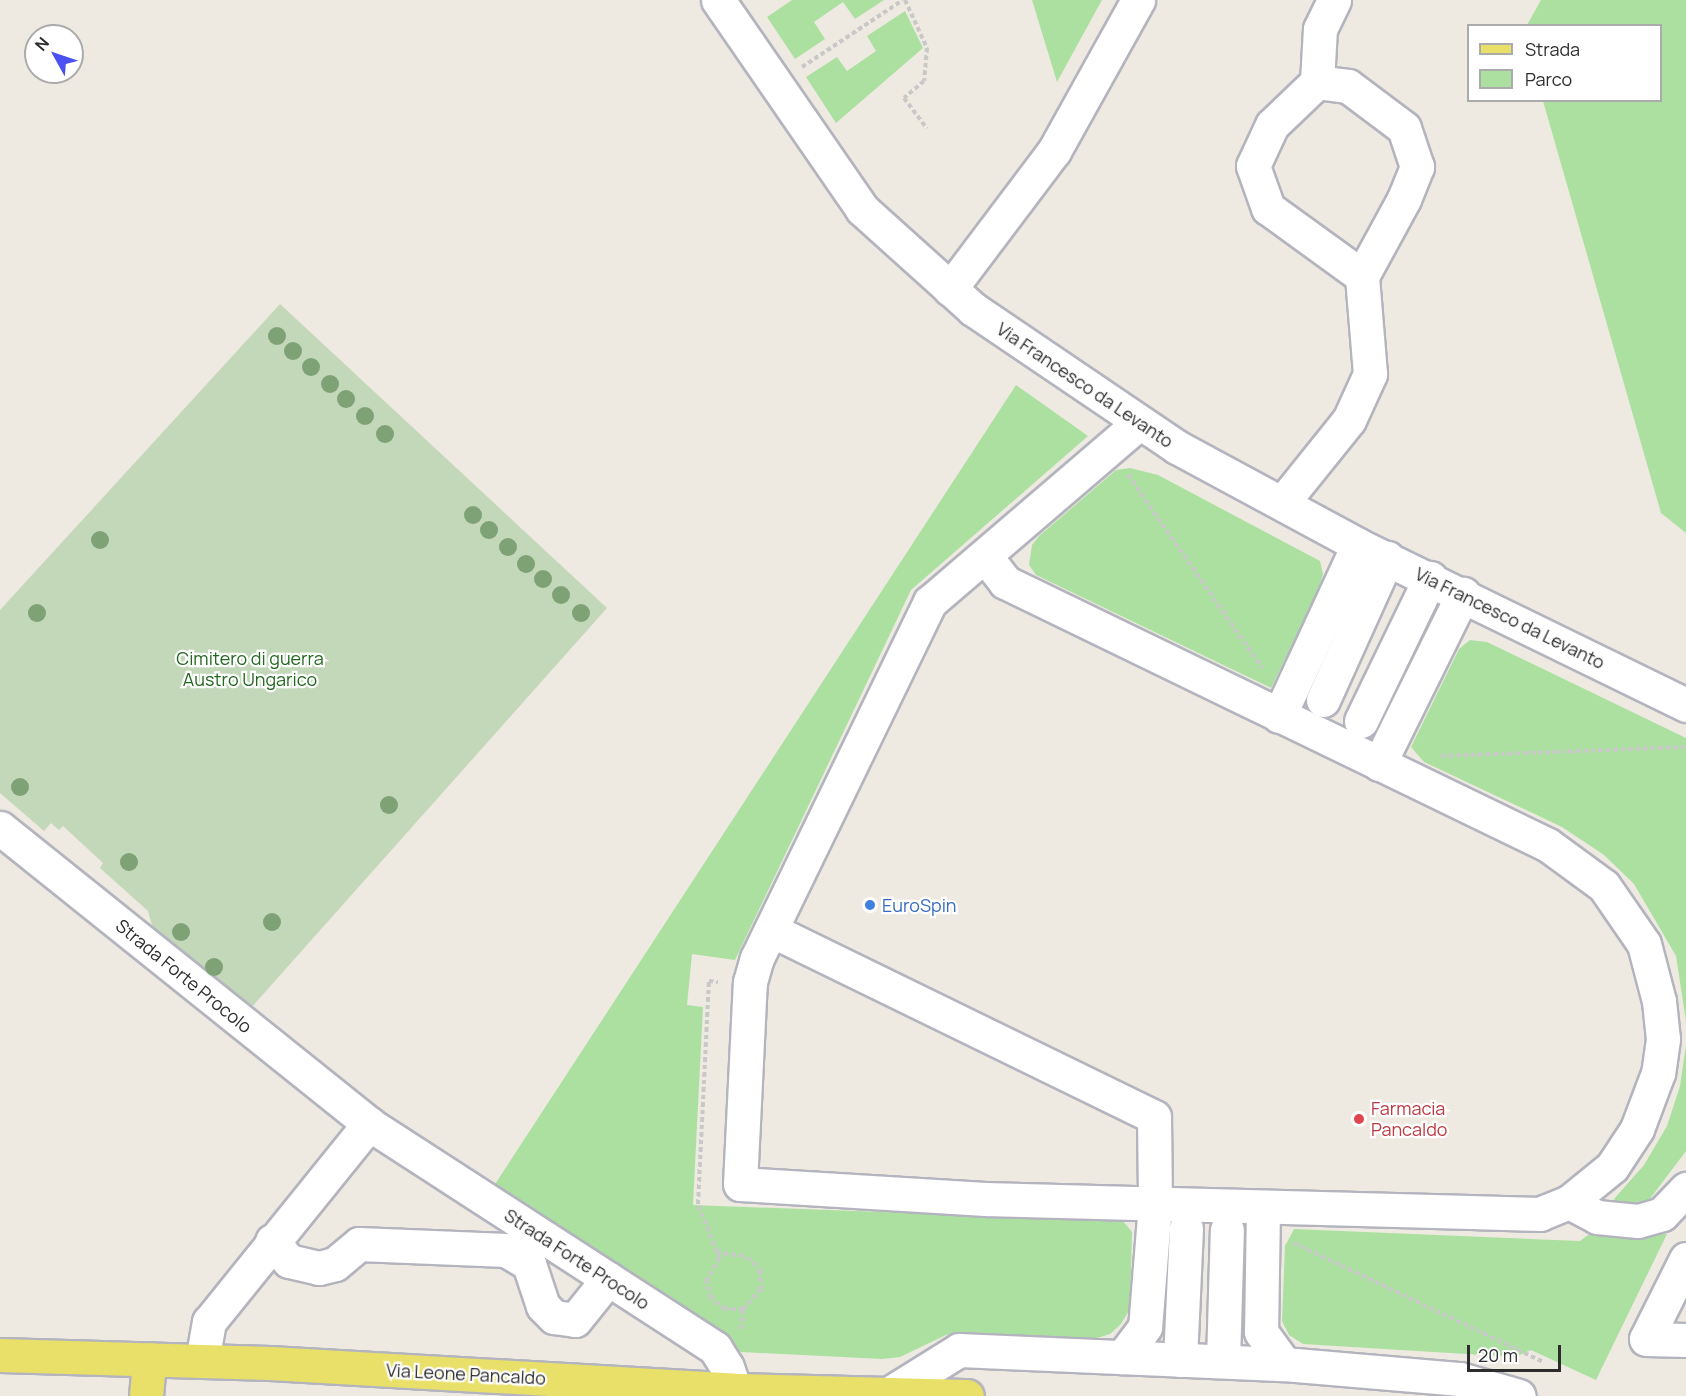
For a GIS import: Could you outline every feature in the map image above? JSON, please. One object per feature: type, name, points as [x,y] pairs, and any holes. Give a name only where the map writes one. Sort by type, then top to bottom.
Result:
[{"type":"main road","name":"Via Leone Pancaldo","points":[[0,1355],[202,1361],[735,1390],[967,1396]]},
{"type":"main road","points":[[146,1396],[149,1359]]},
{"type":"street","name":"Via Francesco da Levanto","points":[[718,0],[862,209],[973,309],[1138,424],[1372,552],[1463,594],[1686,705]]},
{"type":"street","points":[[950,289],[1054,151],[1138,0]]},
{"type":"street","points":[[1334,0],[1320,29],[1317,82],[1272,125],[1253,166],[1268,208],[1362,276]]},
{"type":"street","points":[[1283,502],[1348,420],[1370,374],[1362,276],[1404,199],[1417,167],[1404,128],[1348,86],[1317,82]]},
{"type":"street","points":[[985,556],[1005,582],[1548,845],[1604,886],[1644,944],[1659,1001],[1663,1039],[1658,1073],[1637,1129],[1612,1167],[1569,1202],[1540,1214],[1155,1204],[822,1190],[740,1184],[750,982],[771,930],[930,602],[1138,424]]},
{"type":"street","points":[[1279,716],[1372,552]]},
{"type":"street","points":[[1323,700],[1372,552]]},
{"type":"street","points":[[1361,721],[1430,578]]},
{"type":"street","points":[[1379,764],[1463,594]]},
{"type":"street","name":"Strada Forte Procolo","points":[[0,828],[369,1124],[715,1348],[727,1367],[735,1390]]},
{"type":"street","points":[[771,930],[1154,1117],[1155,1204],[1145,1328],[1122,1357]]},
{"type":"street","points":[[202,1361],[209,1322],[272,1241],[369,1124]]},
{"type":"street","points":[[1569,1202],[1597,1217],[1638,1221],[1662,1214],[1686,1189]]},
{"type":"street","points":[[1263,1208],[1261,1332],[1284,1364]]},
{"type":"street","points":[[1180,1360],[1186,1228]]},
{"type":"street","points":[[1222,1361],[1227,1230]]},
{"type":"street","points":[[272,1241],[289,1261],[319,1268],[335,1264],[359,1244],[506,1250],[529,1263],[543,1306],[554,1317],[575,1320],[608,1279]]},
{"type":"street","points":[[1686,1259],[1646,1339],[1686,1340]]},
{"type":"street","points":[[890,1393],[959,1350],[1284,1364],[1460,1379],[1519,1396]]},
{"type":"path","points":[[797,71],[904,0],[927,48],[924,81],[904,98],[927,128]]},
{"type":"path","points":[[1110,450],[1275,688],[1279,716]]},
{"type":"path","points":[[1439,756],[1686,747]]},
{"type":"path","points":[[717,1252],[747,1257],[760,1270],[761,1289],[743,1309],[725,1309],[711,1298],[706,1281],[720,1258],[717,1252],[698,1203],[709,981],[750,982]]},
{"type":"path","points":[[1284,1238],[1542,1362]]},
{"type":"green space","points":[[792,0],[884,0],[855,19],[843,2],[814,22],[825,39],[795,59],[767,17]]},
{"type":"green space","points":[[1032,0],[1102,0],[1057,82]]},
{"type":"green space","points":[[1541,0],[1686,0],[1686,533],[1661,513],[1543,102],[1662,102],[1662,24],[1528,24]]},
{"type":"green space","points":[[905,11],[923,48],[836,123],[806,77],[837,57],[847,71],[876,51],[867,36]]},
{"type":"green space","name":"Cimitero di guerra Austro Ungarico","points":[[280,304],[607,608],[242,1018],[157,943],[148,911],[100,868],[103,863],[63,826],[59,830],[51,823],[44,831],[0,793],[0,610]]},
{"type":"green space","points":[[1016,385],[1088,436],[911,590],[735,960],[692,954],[687,1005],[703,1007],[693,1205],[1123,1221],[1132,1232],[1130,1309],[1121,1324],[1110,1334],[1094,1339],[964,1332],[946,1335],[900,1357],[882,1359],[741,1352],[704,1335],[488,1195]]},
{"type":"green space","points":[[1130,468],[1158,475],[1320,561],[1323,574],[1319,588],[1271,688],[1036,575],[1029,565],[1032,545],[1039,536],[1116,470]]},
{"type":"green space","points":[[1470,640],[1487,642],[1686,738],[1686,1021],[1676,956],[1634,884],[1604,855],[1562,827],[1424,762],[1411,747],[1459,649]]},
{"type":"green space","points":[[1686,1045],[1686,1151],[1649,1200],[1620,1205],[1614,1199],[1644,1165],[1667,1126],[1680,1086]]},
{"type":"green space","points":[[1294,1229],[1580,1241],[1588,1235],[1667,1234],[1596,1380],[1531,1350],[1515,1357],[1303,1344],[1289,1335],[1282,1321],[1285,1246]]},
{"type":"place","name":"EuroSpin","points":[[870,905]]},
{"type":"place","name":"Farmacia Pancaldo","points":[[1359,1119]]}]
